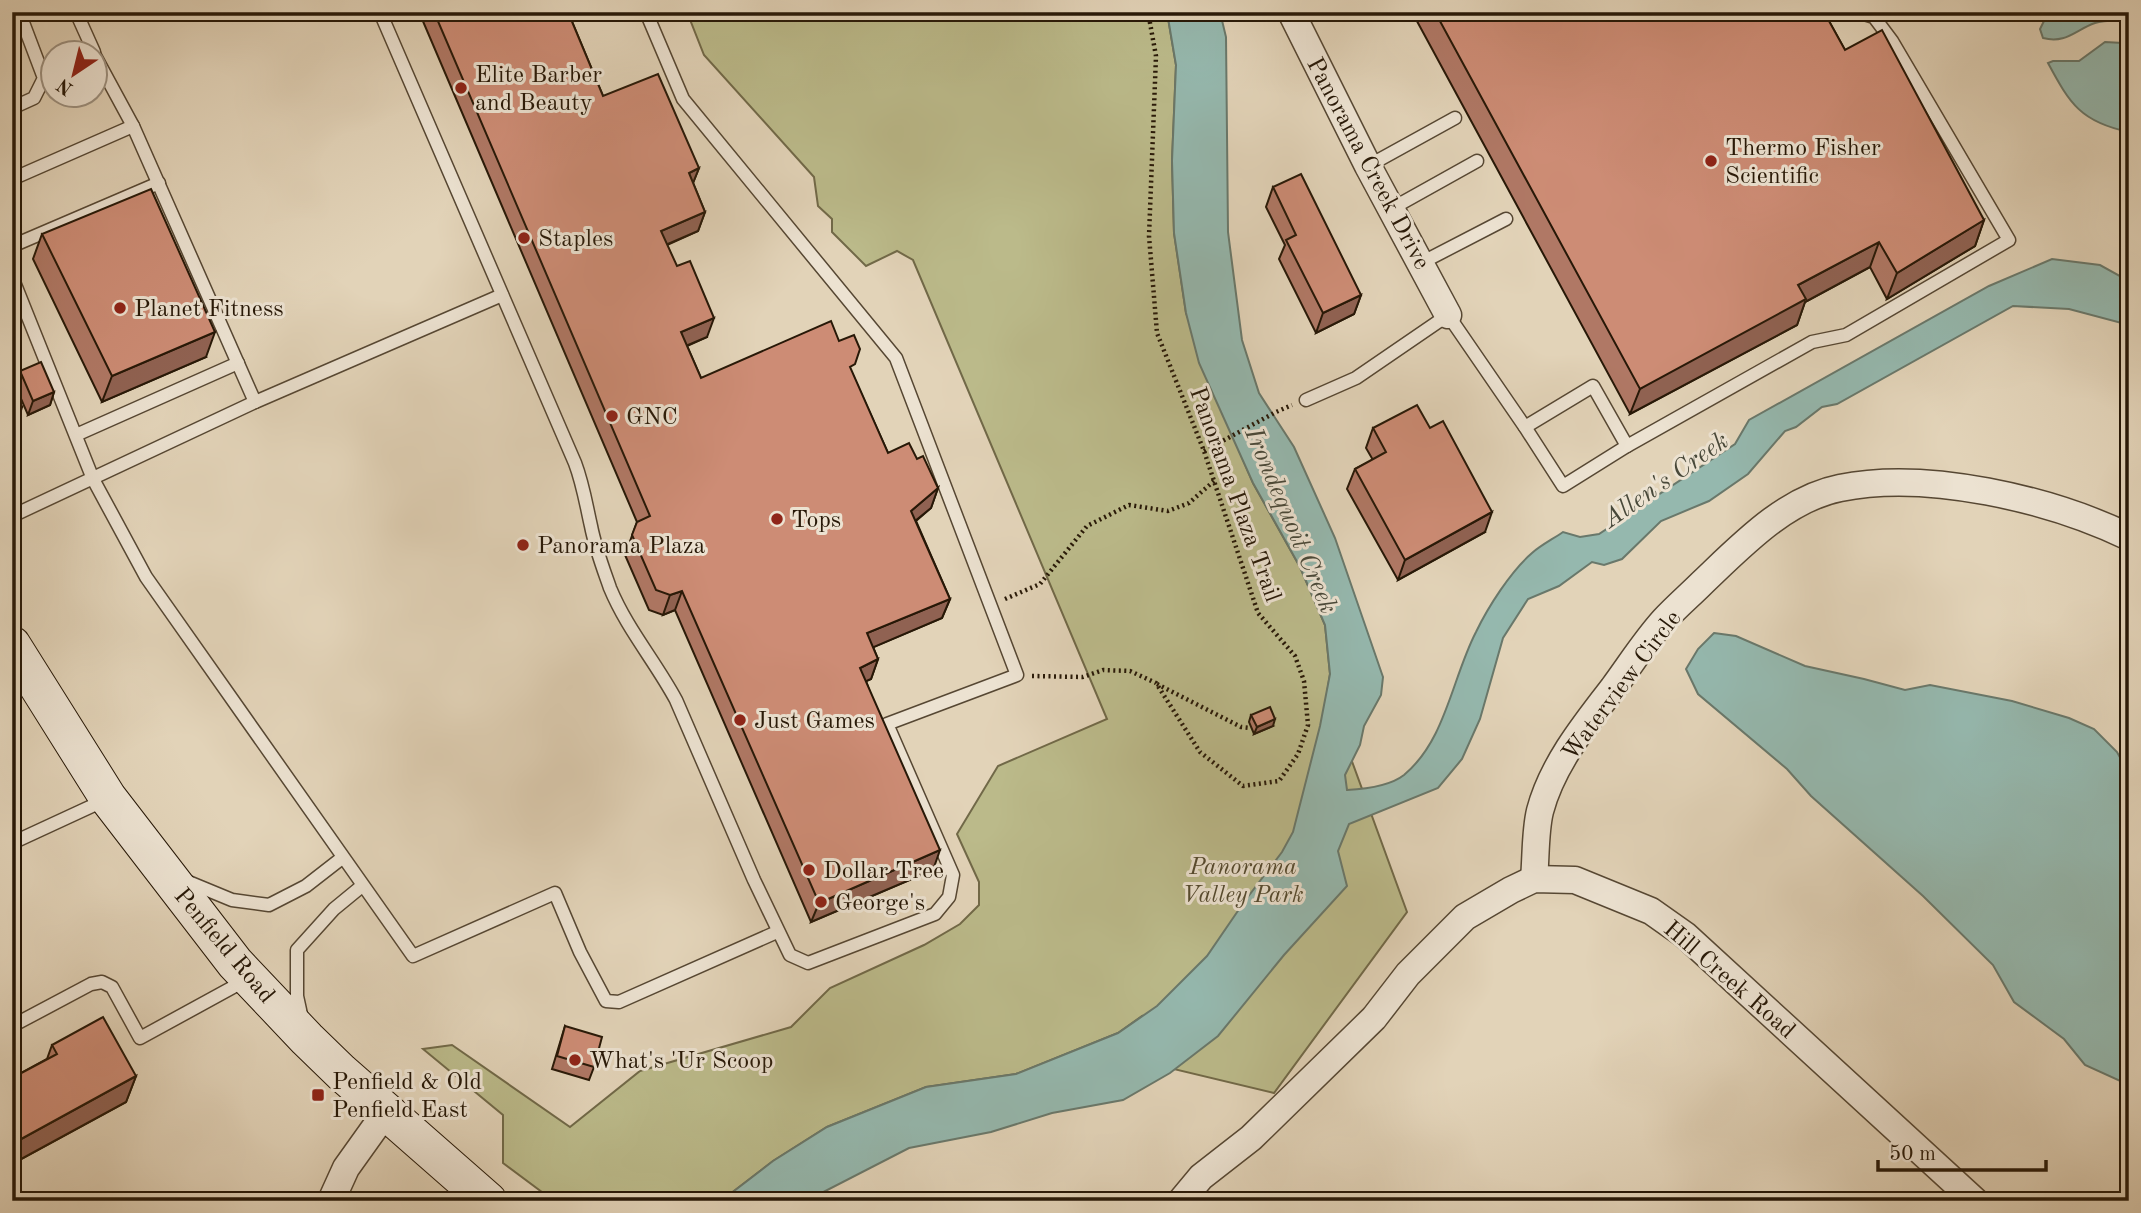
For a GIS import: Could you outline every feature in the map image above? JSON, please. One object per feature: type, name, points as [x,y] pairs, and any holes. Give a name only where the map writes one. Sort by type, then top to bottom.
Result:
[{"type":"main road","name":"Penfield Road","points":[[12,645],[108,799],[235,962],[307,1039],[488,1201]]},
{"type":"street","name":"Panorama Creek Drive","points":[[1291,12],[1368,166],[1448,314]]},
{"type":"street","name":"Waterview Circle","points":[[1534,879],[1540,811],[1557,771],[1587,722],[1664,621],[1756,533],[1798,504],[1839,488],[1894,482],[1961,488],[2029,500],[2129,537]]},
{"type":"street","points":[[1181,1201],[1201,1177],[1251,1138],[1374,1018],[1408,974],[1465,917],[1534,879]]},
{"type":"street","name":"Hill Creek Road","points":[[1534,879],[1575,880],[1651,911],[1685,935],[1975,1201]]},
{"type":"street","points":[[331,1201],[346,1168],[387,1112]]},
{"type":"lane","points":[[12,108],[34,98],[44,78],[19,12]]},
{"type":"lane","points":[[76,12],[87,38]]},
{"type":"lane","points":[[380,12],[584,486],[591,527],[610,588],[625,622],[676,700],[790,955],[808,963],[935,914],[948,897],[953,875],[887,724],[1017,675],[896,358],[682,99],[646,12]]},
{"type":"lane","points":[[1306,400],[1356,378],[1448,314],[1563,486],[1627,446],[1812,342],[1846,335],[2009,240],[1892,41],[1874,17],[1858,12]]},
{"type":"lane","points":[[108,79],[134,127],[255,402]]},
{"type":"lane","points":[[1368,166],[1455,118]]},
{"type":"lane","points":[[12,179],[134,127]]},
{"type":"lane","points":[[1391,209],[1477,161]]},
{"type":"lane","points":[[12,246],[159,183]]},
{"type":"lane","points":[[1421,263],[1506,219]]},
{"type":"lane","points":[[12,277],[93,479],[146,577],[412,956],[555,893],[580,952],[606,1001],[620,1002],[778,932]]},
{"type":"lane","points":[[12,516],[255,402],[502,295]]},
{"type":"lane","points":[[76,435],[239,363]]},
{"type":"lane","points":[[1525,427],[1593,386],[1627,446]]},
{"type":"lane","points":[[13,840],[108,799]]},
{"type":"lane","points":[[166,873],[232,900],[269,905],[306,886],[342,858]]},
{"type":"lane","points":[[307,1039],[297,996],[297,950],[334,909],[362,886]]},
{"type":"lane","points":[[12,1026],[91,984],[102,982],[112,987],[140,1038],[249,978]]},
{"type":"path","name":"Panorama Plaza Trail","points":[[1147,12],[1156,56],[1149,236],[1157,333],[1204,451],[1258,613],[1295,656],[1304,681],[1308,725],[1298,754],[1279,781],[1243,786],[1200,752],[1156,683]]},
{"type":"path","points":[[1204,451],[1276,412]]},
{"type":"path","points":[[990,605],[1040,584],[1087,526],[1129,505],[1168,511],[1189,503],[1214,481]]},
{"type":"path","points":[[1017,675],[1083,677],[1103,670],[1130,671],[1241,727],[1251,728]]},
{"type":"green space","name":"Panorama Valley Park","points":[[687,12],[1167,12],[1176,65],[1172,161],[1174,233],[1186,313],[1253,483],[1300,567],[1325,625],[1330,674],[1327,693],[1407,912],[1274,1093],[1161,1066],[1142,1016],[1118,1033],[1016,1074],[926,1087],[827,1127],[773,1161],[721,1201],[554,1201],[503,1163],[503,1115],[423,1049],[452,1045],[570,1127],[640,1071],[791,1027],[830,988],[924,945],[960,924],[979,905],[979,882],[957,834],[998,766],[1107,719],[913,260],[897,251],[866,266],[832,232],[832,219],[818,206],[814,177],[704,55]]},
{"type":"water","name":"Irondequoit Creek","points":[[1167,12],[1220,12],[1226,37],[1228,232],[1242,340],[1259,393],[1294,447],[1335,538],[1383,677],[1381,695],[1364,726],[1360,745],[1345,775],[1347,790],[1392,782],[1418,761],[1439,727],[1481,622],[1508,579],[1532,553],[1563,532],[1580,537],[1599,534],[1735,444],[1749,420],[1989,286],[2052,259],[2100,265],[2129,281],[2129,325],[2069,309],[2013,306],[1837,404],[1822,407],[1796,427],[1785,431],[1748,474],[1709,501],[1661,521],[1622,559],[1604,565],[1592,562],[1559,586],[1528,599],[1503,638],[1480,719],[1462,759],[1438,788],[1349,824],[1338,851],[1347,886],[1284,955],[1218,1036],[1170,1073],[1123,1100],[1052,1113],[991,1132],[909,1148],[806,1201],[721,1201],[773,1161],[827,1127],[926,1087],[1016,1074],[1118,1033],[1157,1006],[1207,956],[1282,852],[1293,832],[1320,726],[1330,674],[1325,625],[1300,567],[1253,483],[1199,363],[1186,313],[1174,233],[1172,161],[1176,65]]},
{"type":"water","points":[[2058,12],[2129,12],[2129,20],[2095,23],[2058,39],[2043,38],[2040,29],[2044,21]]},
{"type":"water","points":[[2105,42],[2129,46],[2129,132],[2088,117],[2063,90],[2048,63],[2079,61]]},
{"type":"water","points":[[1714,633],[1736,636],[1805,666],[1905,690],[1930,685],[2012,701],[2069,718],[2094,729],[2117,752],[2127,770],[2129,786],[2129,1085],[2085,1065],[2064,1039],[2014,1002],[1993,965],[1923,896],[1811,796],[1787,769],[1698,694],[1686,669],[1698,649]]},
{"type":"building","points":[[434,12],[568,12],[603,96],[658,74],[699,168],[689,173],[705,212],[661,231],[677,266],[690,261],[714,318],[681,332],[701,378],[831,321],[839,341],[854,335],[860,349],[855,364],[850,367],[888,453],[909,443],[917,459],[923,456],[938,488],[911,511],[950,599],[867,633],[878,659],[860,668],[940,850],[819,903],[682,591],[670,595],[656,590],[632,535],[637,522],[650,516]]},
{"type":"building","name":"Thermo Fisher Scientific","points":[[1435,12],[1824,12],[1845,50],[1882,30],[1984,220],[1897,273],[1879,242],[1798,285],[1806,299],[1640,389]]},
{"type":"building","points":[[1301,174],[1361,295],[1323,313],[1286,240],[1296,235],[1273,187]]},
{"type":"building","name":"Planet Fitness","points":[[151,189],[215,332],[112,376],[42,234]]},
{"type":"building","points":[[41,362],[54,392],[33,401],[20,371]]},
{"type":"building","points":[[12,385],[22,407],[12,412]]},
{"type":"building","points":[[1417,405],[1430,428],[1443,421],[1492,512],[1405,560],[1355,469],[1386,452],[1373,428]]},
{"type":"building","points":[[1270,707],[1275,719],[1257,727],[1251,715]]},
{"type":"building","points":[[103,1017],[136,1076],[12,1144],[12,1075],[14,1077],[57,1054],[52,1045]]},
{"type":"building","points":[[565,1026],[602,1037],[594,1067],[557,1056]]},
{"type":"place","name":"Elite Barber and Beauty","points":[[461,88]]},
{"type":"place","name":"Thermo Fisher Scientific","points":[[1711,161]]},
{"type":"place","name":"Staples","points":[[524,238]]},
{"type":"place","name":"Planet Fitness","points":[[120,308]]},
{"type":"place","name":"GNC","points":[[612,416]]},
{"type":"place","name":"Tops","points":[[777,519]]},
{"type":"place","name":"Panorama Plaza","points":[[523,545]]},
{"type":"place","name":"Just Games","points":[[740,720]]},
{"type":"place","name":"Dollar Tree","points":[[809,870]]},
{"type":"place","name":"George's","points":[[821,902]]},
{"type":"place","name":"What's 'Ur Scoop","points":[[575,1060]]},
{"type":"place","name":"Penfield & Old Penfield East","points":[[318,1095]]},
{"type":"water label","name":"Allen's Creek","points":[[1665,479]]}]
